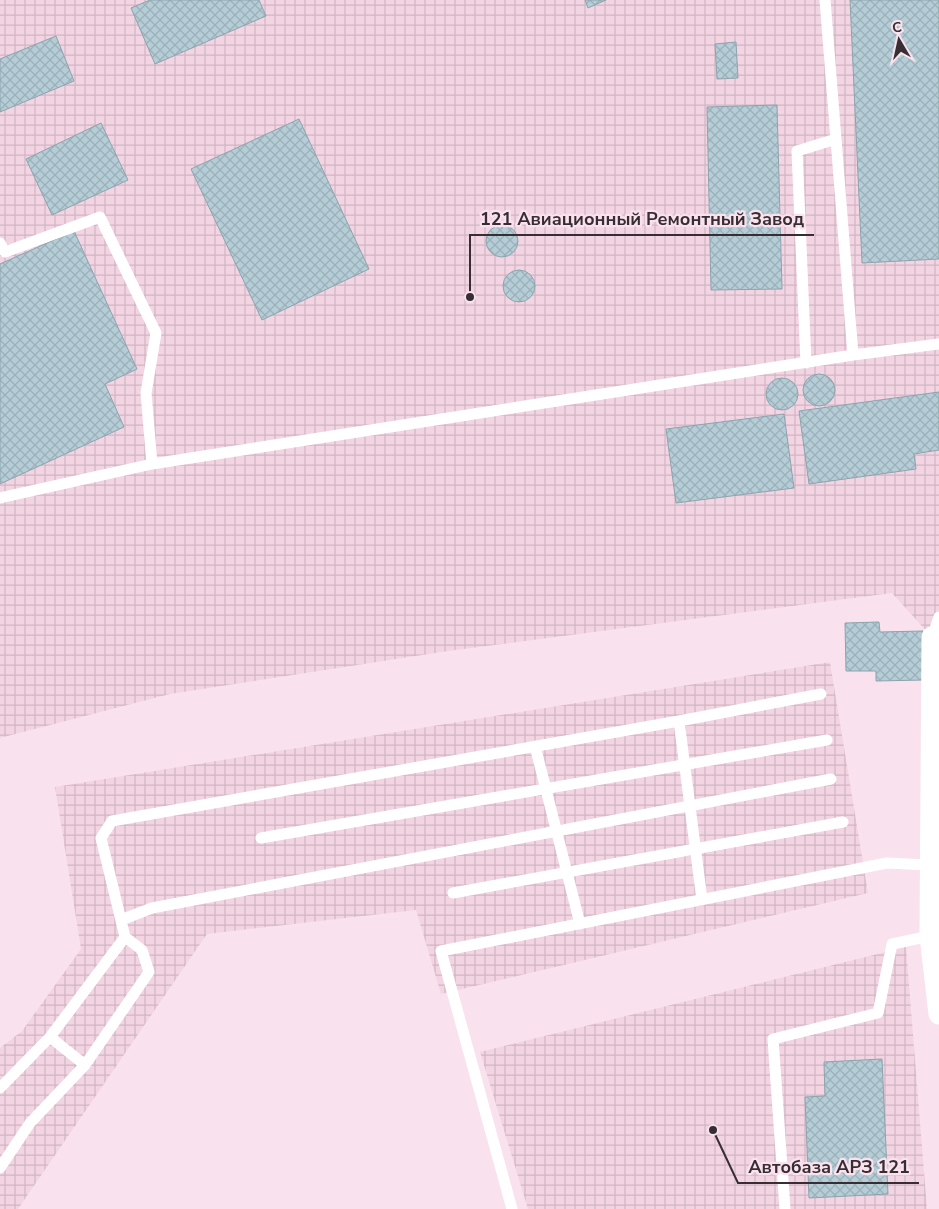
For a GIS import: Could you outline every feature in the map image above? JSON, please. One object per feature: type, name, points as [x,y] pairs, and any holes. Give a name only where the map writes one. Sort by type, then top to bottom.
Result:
[{"type":"street","points":[[935,627],[928,864],[939,1014]]},
{"type":"lane","points":[[825,0],[854,355]]},
{"type":"lane","points":[[806,362],[797,151],[836,139]]},
{"type":"lane","points":[[2,249],[100,217],[156,333],[146,393],[152,464]]},
{"type":"lane","points":[[0,498],[152,464],[806,362],[939,344]]},
{"type":"lane","points":[[0,1168],[30,1123],[85,1065],[149,972],[142,950],[125,937],[101,838],[112,821],[679,721],[821,694]]},
{"type":"lane","points":[[679,721],[702,900]]},
{"type":"lane","points":[[261,838],[828,740]]},
{"type":"lane","points":[[535,746],[580,924]]},
{"type":"lane","points":[[121,920],[152,908],[831,779]]},
{"type":"lane","points":[[452,893],[843,822]]},
{"type":"lane","points":[[512,1209],[441,952],[887,863],[928,864]]},
{"type":"lane","points":[[785,1209],[773,1039],[878,1013],[892,944],[934,936]]},
{"type":"lane","points":[[0,1088],[50,1037],[125,937]]},
{"type":"lane","points":[[50,1037],[85,1065]]},
{"type":"shaded area","points":[[0,0],[939,0],[939,645],[892,593],[448,651],[170,694],[0,738]]},
{"type":"shaded area","points":[[830,662],[868,893],[441,994],[416,910],[207,934],[18,1209],[0,1209],[0,1048],[22,1031],[81,949],[55,787]]},
{"type":"shaded area","points":[[906,947],[927,1209],[528,1209],[480,1052]]},
{"type":"building","points":[[150,0],[259,0],[266,16],[155,64],[131,8]]},
{"type":"building","points":[[585,0],[606,0],[588,8]]},
{"type":"building","points":[[850,0],[939,0],[939,259],[862,263]]},
{"type":"building","points":[[56,36],[74,81],[0,112],[0,59]]},
{"type":"building","points":[[736,42],[738,78],[717,79],[715,44]]},
{"type":"building","points":[[777,105],[782,289],[711,290],[707,107]]},
{"type":"building","points":[[299,119],[369,269],[262,320],[191,169]]},
{"type":"building","points":[[101,123],[128,180],[52,215],[26,159]]},
{"type":"building","points":[[502,225],[513,230],[518,241],[513,252],[502,257],[491,252],[486,241],[491,230]]},
{"type":"building","points":[[74,231],[137,369],[105,384],[124,427],[0,484],[0,264]]},
{"type":"building","points":[[519,270],[530,275],[535,286],[530,297],[519,302],[508,297],[503,286],[508,275]]},
{"type":"building","points":[[819,374],[830,379],[835,390],[830,401],[819,406],[808,401],[803,390],[808,379]]},
{"type":"building","points":[[782,378],[793,383],[798,394],[793,405],[782,410],[771,405],[766,394],[771,383]]},
{"type":"building","points":[[939,392],[939,450],[914,454],[916,469],[809,484],[799,411]]},
{"type":"building","points":[[784,414],[794,488],[676,503],[666,429]]},
{"type":"building","points":[[879,622],[880,632],[923,631],[924,680],[876,681],[876,671],[846,671],[845,623]]},
{"type":"building","points":[[882,1059],[888,1194],[809,1198],[805,1097],[825,1096],[824,1062]]},
{"type":"place","name":"121 Авиационный Ремонтный Завод","points":[[470,297]]},
{"type":"place","name":"Автобаза АРЗ 121","points":[[713,1130]]}]
